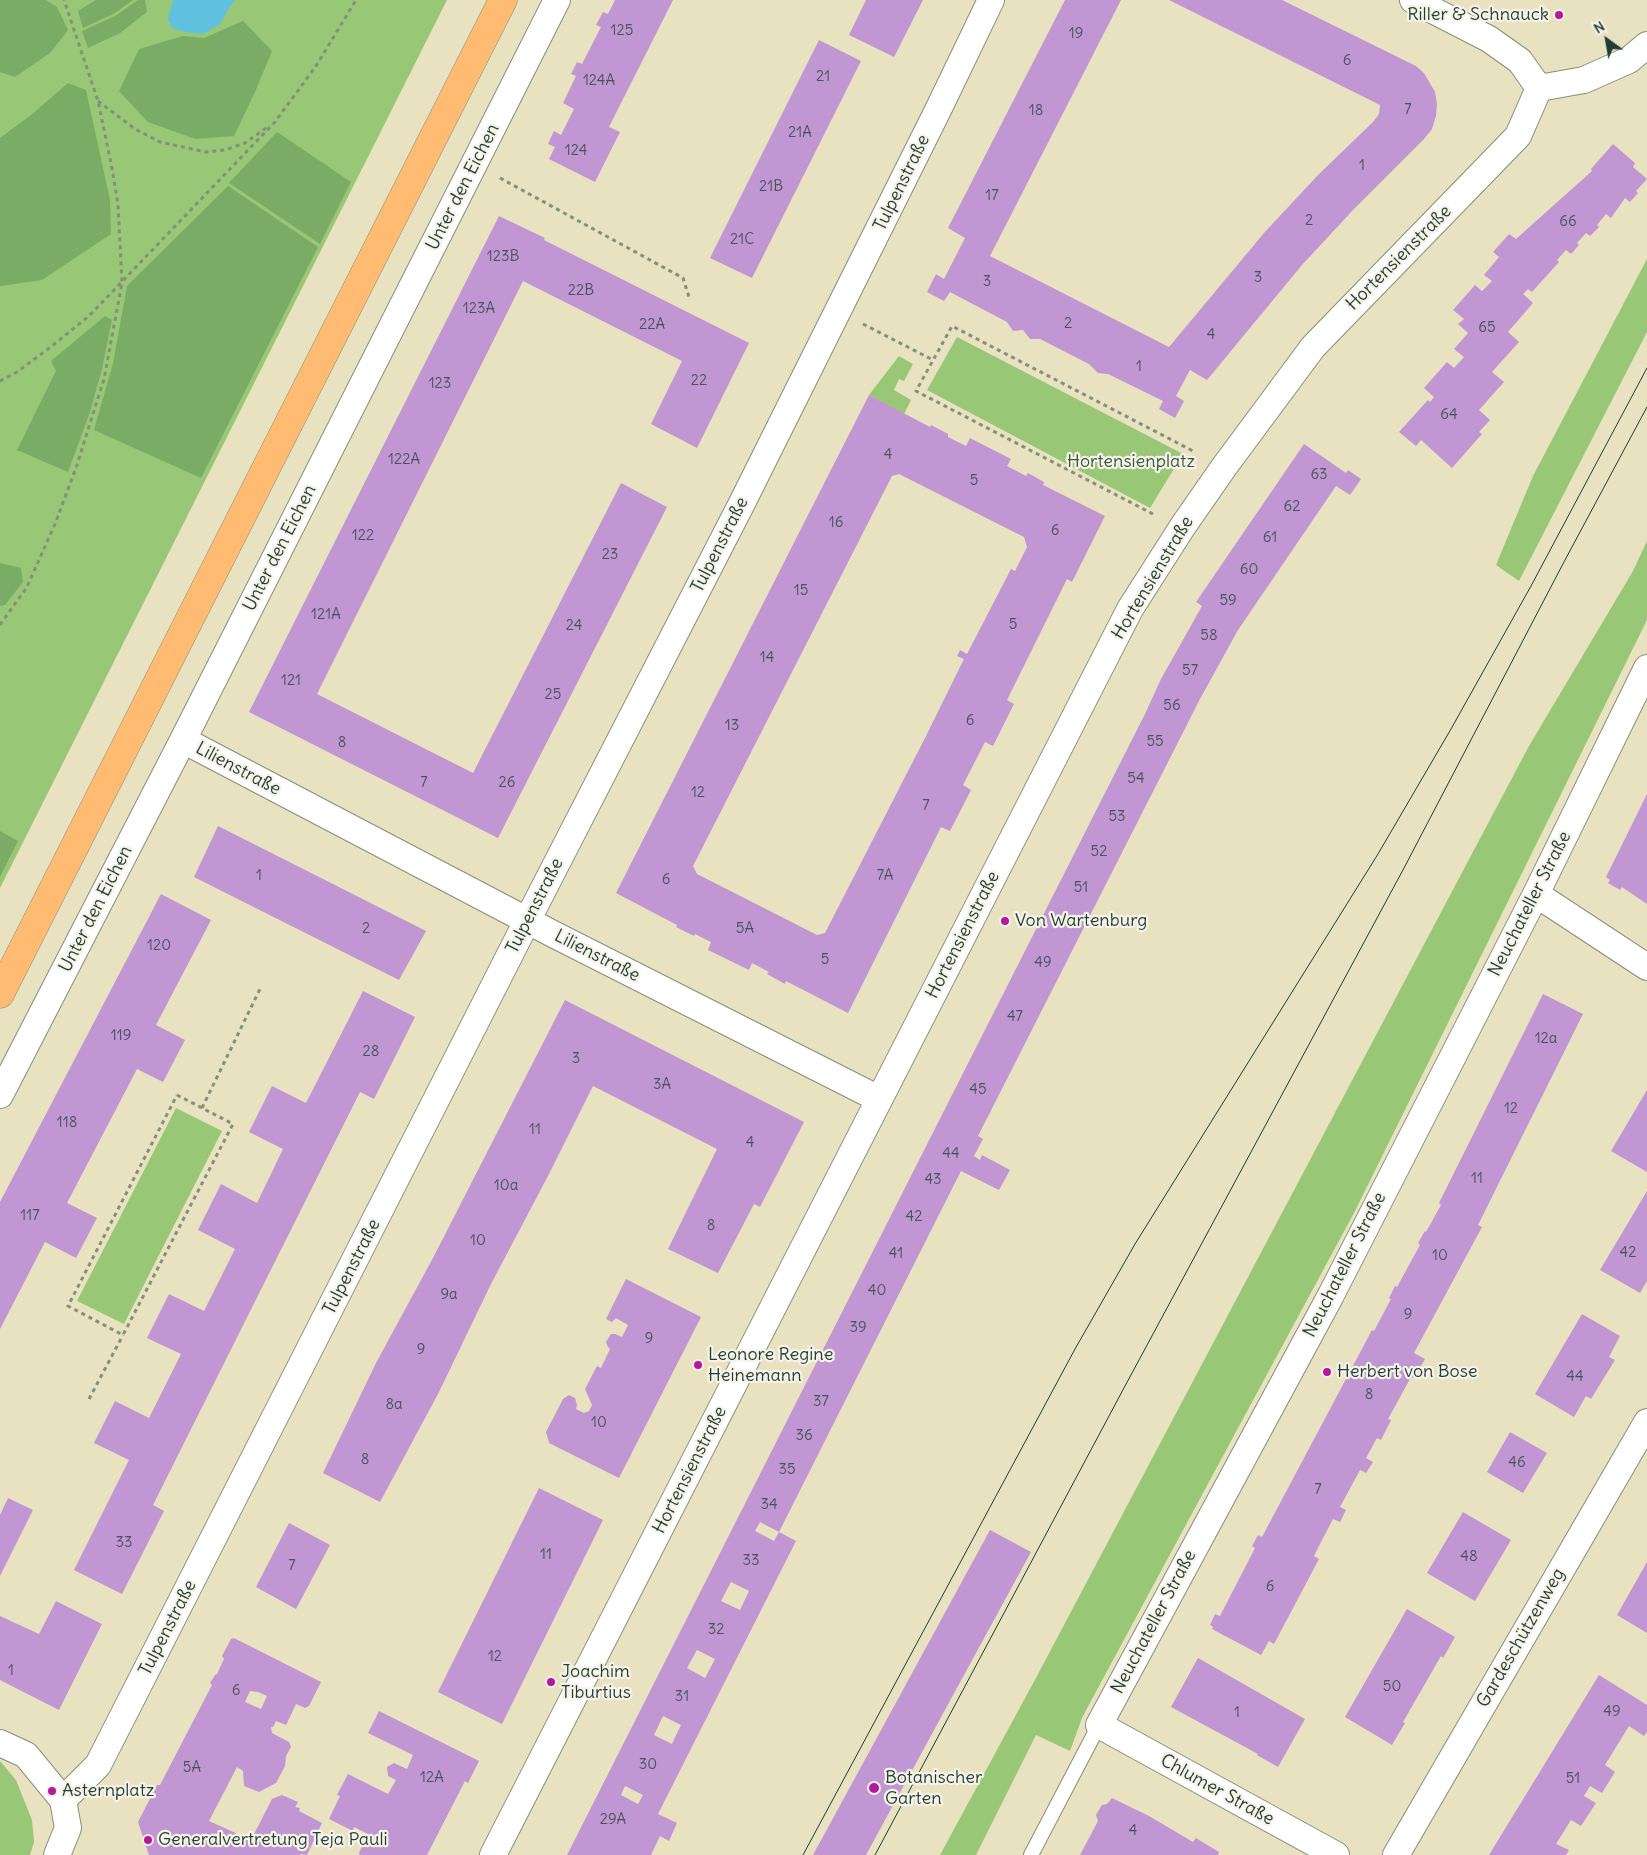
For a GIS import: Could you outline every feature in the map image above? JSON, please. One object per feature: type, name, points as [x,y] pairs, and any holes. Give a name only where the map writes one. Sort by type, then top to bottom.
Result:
[{"type":"main road","points":[[0,994],[503,0]]},
{"type":"street","name":"Unter den Eichen","points":[[0,1095],[183,740],[557,0]]},
{"type":"street","name":"Tulpenstraße","points":[[63,1800],[98,1765],[527,921],[742,503],[991,0]]},
{"type":"street","points":[[1414,0],[1489,39],[1520,61],[1539,88],[1584,80],[1629,60],[1647,45]]},
{"type":"street","name":"Hortensienstraße","points":[[493,1855],[1130,609],[1183,526],[1224,467],[1313,347],[1518,136],[1539,88]]},
{"type":"street","name":"Neuchateller Straße","points":[[1098,1725],[1331,1295],[1536,894],[1647,668]]},
{"type":"street","name":"Lilienstraße","points":[[183,740],[527,921],[879,1099]]},
{"type":"street","points":[[1536,894],[1647,967]]},
{"type":"street","name":"Gardeschützenweg","points":[[1396,1855],[1647,1422]]},
{"type":"street","name":"Chlumer Straße","points":[[1098,1725],[1336,1855]]},
{"type":"street","points":[[0,1744],[26,1756],[63,1800],[68,1828],[57,1855]]},
{"type":"lane","name":"Neuchateller Straße","points":[[1031,1855],[1098,1725]]},
{"type":"path","points":[[0,626],[27,588],[55,524],[76,468],[104,379],[122,283],[118,205],[112,168],[98,101],[64,0]]},
{"type":"path","points":[[0,381],[17,372],[89,316],[275,122],[316,66],[356,0]]},
{"type":"path","points":[[98,101],[135,129],[160,142],[206,152],[225,150],[244,143],[275,122]]},
{"type":"path","points":[[497,177],[683,278],[689,297]]},
{"type":"path","points":[[862,324],[933,360]]},
{"type":"path","points":[[1154,514],[916,391],[952,326],[1195,452]]},
{"type":"path","points":[[202,1108],[260,989]]},
{"type":"path","points":[[89,1399],[123,1335],[233,1124],[177,1095],[68,1306],[123,1335]]},
{"type":"green space","points":[[0,0],[447,0],[0,888]]},
{"type":"green space","points":[[0,0],[46,0],[57,7],[68,30],[50,53],[15,77],[0,72]]},
{"type":"green space","points":[[96,0],[133,0],[115,13],[83,28],[78,11]]},
{"type":"green space","points":[[138,0],[145,0],[147,12],[120,33],[88,48],[82,31],[115,16]]},
{"type":"green space","points":[[243,21],[272,51],[234,136],[195,139],[148,122],[119,91],[139,49],[183,36],[204,38]]},
{"type":"green space","points":[[68,83],[86,90],[110,200],[111,234],[42,280],[0,286],[0,138],[31,115]]},
{"type":"green space","points":[[277,132],[351,182],[320,244],[229,183]]},
{"type":"green space","points":[[228,186],[318,247],[201,478],[94,430],[113,363],[127,286]]},
{"type":"green space","points":[[1647,259],[1647,332],[1519,581],[1496,565],[1533,476]]},
{"type":"green space","points":[[105,316],[112,320],[102,369],[90,412],[68,472],[17,450],[56,371],[51,361]]},
{"type":"green space","name":"Hortensienplatz","points":[[957,337],[1183,454],[1150,508],[927,390]]},
{"type":"green space","points":[[899,356],[913,364],[904,381],[899,379],[894,390],[911,400],[904,414],[869,395]]},
{"type":"green space","points":[[1647,541],[1647,620],[1355,1211],[1092,1699],[1082,1718],[1070,1751],[1036,1735],[976,1855],[940,1855],[1037,1676],[1529,746],[1633,571]]},
{"type":"green space","points":[[0,563],[21,568],[23,582],[5,605],[0,606]]},
{"type":"green space","points":[[0,831],[18,841],[0,877]]},
{"type":"green space","points":[[176,1108],[222,1131],[124,1324],[77,1301]]},
{"type":"green space","points":[[0,1761],[16,1780],[32,1820],[34,1842],[30,1855],[0,1855]]},
{"type":"water","points":[[173,0],[236,0],[220,24],[203,34],[172,28],[168,19]]},
{"type":"building","points":[[615,0],[673,0],[609,127],[620,132],[595,182],[549,159],[555,147],[548,144],[554,131],[561,135],[574,109],[563,103],[576,76],[571,74],[577,62],[582,64],[601,27],[596,25],[603,12],[608,14]]},
{"type":"building","points":[[866,0],[923,0],[894,57],[849,35]]},
{"type":"building","points":[[1065,0],[1121,0],[990,256],[1169,347],[1264,233],[1318,175],[1373,122],[1379,114],[1380,105],[1169,0],[1282,0],[1416,66],[1424,73],[1435,92],[1437,104],[1432,129],[1302,265],[1207,380],[1190,370],[1176,396],[1184,401],[1175,418],[1159,409],[1163,401],[1108,374],[1098,373],[1089,364],[1040,339],[1030,339],[1023,330],[1013,331],[1007,322],[950,292],[944,301],[927,292],[936,274],[944,279],[965,238],[948,228]]},
{"type":"building","points":[[819,40],[861,61],[752,278],[710,258]]},
{"type":"building","points":[[1613,144],[1635,163],[1633,167],[1647,179],[1636,191],[1638,193],[1630,202],[1625,198],[1611,218],[1606,214],[1597,225],[1599,227],[1590,236],[1586,233],[1577,243],[1579,245],[1571,254],[1566,250],[1557,260],[1559,262],[1532,292],[1528,289],[1523,294],[1533,303],[1508,332],[1519,342],[1492,372],[1504,382],[1479,410],[1490,420],[1479,432],[1482,434],[1452,468],[1421,440],[1416,446],[1399,432],[1428,400],[1430,402],[1434,397],[1424,388],[1447,362],[1454,368],[1464,357],[1454,349],[1468,333],[1458,324],[1464,319],[1453,310],[1475,285],[1482,291],[1492,281],[1484,275],[1499,257],[1493,252],[1509,234],[1516,239],[1592,171],[1591,169]]},
{"type":"building","points":[[499,216],[749,343],[697,448],[651,424],[682,361],[523,281],[317,694],[473,773],[621,483],[667,507],[498,838],[249,712]]},
{"type":"building","points":[[869,395],[930,427],[931,425],[948,434],[948,437],[966,446],[970,438],[1011,459],[1007,466],[1026,476],[1028,473],[1044,482],[1043,485],[1105,516],[1072,582],[1067,579],[1007,700],[1014,704],[993,746],[985,742],[963,785],[971,790],[950,831],[941,827],[848,1013],[786,981],[785,984],[767,974],[769,972],[752,963],[749,970],[708,950],[711,942],[676,927],[677,925],[616,893]],"holes":[[[899,474],[1024,537],[1027,547],[1015,571],[1011,569],[967,654],[960,650],[957,656],[964,659],[825,933],[817,935],[697,874],[693,866],[892,476]]]},
{"type":"building","points":[[1304,444],[1346,473],[1348,470],[1361,479],[1350,495],[1336,486],[1238,630],[1200,699],[978,1136],[983,1139],[974,1156],[980,1160],[982,1155],[1010,1170],[999,1190],[961,1171],[779,1532],[796,1541],[658,1814],[677,1823],[669,1841],[660,1836],[651,1855],[567,1855],[1161,679],[1202,606],[1196,602]],"holes":[[[760,1522],[779,1532],[774,1541],[755,1531]],[[731,1582],[749,1591],[740,1610],[721,1601]],[[697,1650],[715,1659],[705,1678],[687,1668]],[[663,1716],[681,1725],[672,1744],[654,1735]],[[625,1786],[643,1795],[638,1804],[621,1795]]]},
{"type":"building","points":[[1647,794],[1647,904],[1622,887],[1620,890],[1608,883],[1610,880],[1606,877]]},
{"type":"building","points":[[218,826],[426,931],[399,980],[194,877]]},
{"type":"building","points":[[161,894],[211,920],[156,1025],[185,1040],[163,1082],[137,1069],[67,1203],[97,1218],[76,1258],[45,1242],[0,1329],[0,1202]]},
{"type":"building","points":[[363,991],[415,1017],[374,1099],[360,1092],[153,1505],[164,1511],[122,1594],[74,1570],[129,1460],[94,1443],[115,1401],[149,1418],[181,1354],[147,1338],[169,1294],[204,1311],[235,1249],[198,1230],[221,1184],[257,1203],[283,1149],[249,1132],[272,1086],[306,1103]]},
{"type":"building","points":[[1543,994],[1583,1014],[1478,1225],[1482,1227],[1414,1353],[1425,1359],[1414,1378],[1411,1377],[1388,1419],[1391,1420],[1381,1440],[1377,1438],[1366,1458],[1373,1462],[1366,1473],[1360,1470],[1340,1507],[1346,1510],[1340,1522],[1333,1519],[1314,1556],[1319,1559],[1274,1644],[1269,1641],[1261,1655],[1212,1629],[1213,1627],[1210,1625],[1215,1614],[1220,1616],[1255,1548],[1252,1546],[1258,1535],[1262,1537],[1372,1330],[1374,1331],[1391,1299],[1389,1298],[1395,1286],[1397,1287],[1420,1245],[1418,1243],[1441,1205],[1439,1203]]},
{"type":"building","points":[[565,1000],[804,1122],[760,1207],[754,1204],[718,1273],[668,1249],[717,1149],[593,1086],[491,1284],[439,1392],[380,1502],[323,1473],[376,1363],[434,1256]]},
{"type":"building","points":[[1647,1090],[1647,1172],[1611,1151]]},
{"type":"building","points":[[1647,1191],[1647,1281],[1640,1293],[1600,1270]]},
{"type":"building","points":[[626,1279],[701,1317],[619,1478],[549,1443],[546,1432],[563,1399],[569,1395],[575,1398],[576,1409],[584,1413],[589,1411],[592,1405],[585,1389],[597,1366],[601,1368],[610,1349],[606,1342],[611,1334],[622,1337],[628,1325],[616,1318],[612,1322],[606,1319]]},
{"type":"building","points":[[1582,1314],[1620,1336],[1609,1357],[1615,1360],[1591,1399],[1586,1396],[1574,1417],[1535,1394]]},
{"type":"building","points":[[1510,1432],[1547,1453],[1523,1493],[1487,1472]]},
{"type":"building","points":[[539,1488],[603,1520],[502,1724],[438,1692]]},
{"type":"building","points":[[8,1498],[33,1510],[0,1576],[0,1515]]},
{"type":"building","points":[[1463,1512],[1511,1540],[1475,1601],[1427,1573]]},
{"type":"building","points":[[289,1523],[330,1545],[296,1609],[256,1587]]},
{"type":"building","points":[[990,1530],[1031,1552],[866,1855],[813,1855]]},
{"type":"building","points":[[1647,1562],[1647,1633],[1617,1615]]},
{"type":"building","points":[[56,1601],[102,1624],[59,1710],[0,1680],[0,1616],[39,1634]]},
{"type":"building","points":[[1407,1609],[1455,1637],[1443,1658],[1441,1656],[1392,1745],[1345,1717]]},
{"type":"building","points":[[234,1638],[321,1682],[309,1706],[305,1708],[296,1704],[286,1725],[276,1721],[273,1727],[271,1727],[272,1733],[289,1742],[291,1747],[286,1756],[285,1766],[276,1783],[259,1792],[244,1786],[243,1771],[237,1767],[209,1821],[251,1840],[272,1799],[282,1795],[298,1802],[295,1807],[300,1808],[299,1811],[322,1823],[307,1855],[149,1855],[138,1822],[157,1785],[160,1785],[212,1685],[210,1683],[217,1674],[224,1659],[222,1656],[231,1639]],"holes":[[[250,1691],[267,1696],[261,1709],[245,1702]]]},
{"type":"building","points":[[1198,1658],[1305,1719],[1278,1767],[1258,1754],[1171,1707]]},
{"type":"building","points":[[1599,1675],[1647,1705],[1647,1732],[1644,1736],[1629,1726],[1605,1765],[1615,1772],[1602,1793],[1590,1786],[1584,1796],[1596,1803],[1581,1826],[1571,1820],[1556,1844],[1569,1850],[1566,1855],[1489,1855]]},
{"type":"building","points":[[379,1711],[479,1761],[468,1783],[465,1781],[427,1855],[360,1855],[359,1853],[368,1834],[354,1827],[353,1831],[329,1819],[340,1796],[337,1795],[348,1774],[388,1794],[396,1780],[388,1776],[387,1767],[394,1763],[407,1769],[413,1755],[368,1733]]},
{"type":"building","points":[[1112,1798],[1149,1816],[1193,1842],[1196,1838],[1219,1852],[1218,1855],[1080,1855],[1098,1821],[1096,1815],[1102,1805],[1107,1804]]},
{"type":"tram line","points":[[803,1855],[1075,1349],[1135,1244],[1378,854],[1451,729],[1531,586],[1647,368]]},
{"type":"tram line","points":[[875,1855],[1404,868],[1647,407]]},
{"type":"place","name":"Riller & Schnauck","points":[[1559,15]]},
{"type":"place","name":"Von Wartenburg","points":[[1005,921]]},
{"type":"place","name":"Leonore Regine Heinemann","points":[[698,1365]]},
{"type":"place","name":"Herbert von Bose","points":[[1327,1372]]},
{"type":"place","name":"Joachim Tiburtius","points":[[551,1682]]},
{"type":"place","name":"Botanischer Garten","points":[[874,1788]]},
{"type":"place","name":"Asternplatz","points":[[52,1791]]},
{"type":"place","name":"Generalvertretung Teja Pauli","points":[[148,1840]]}]
